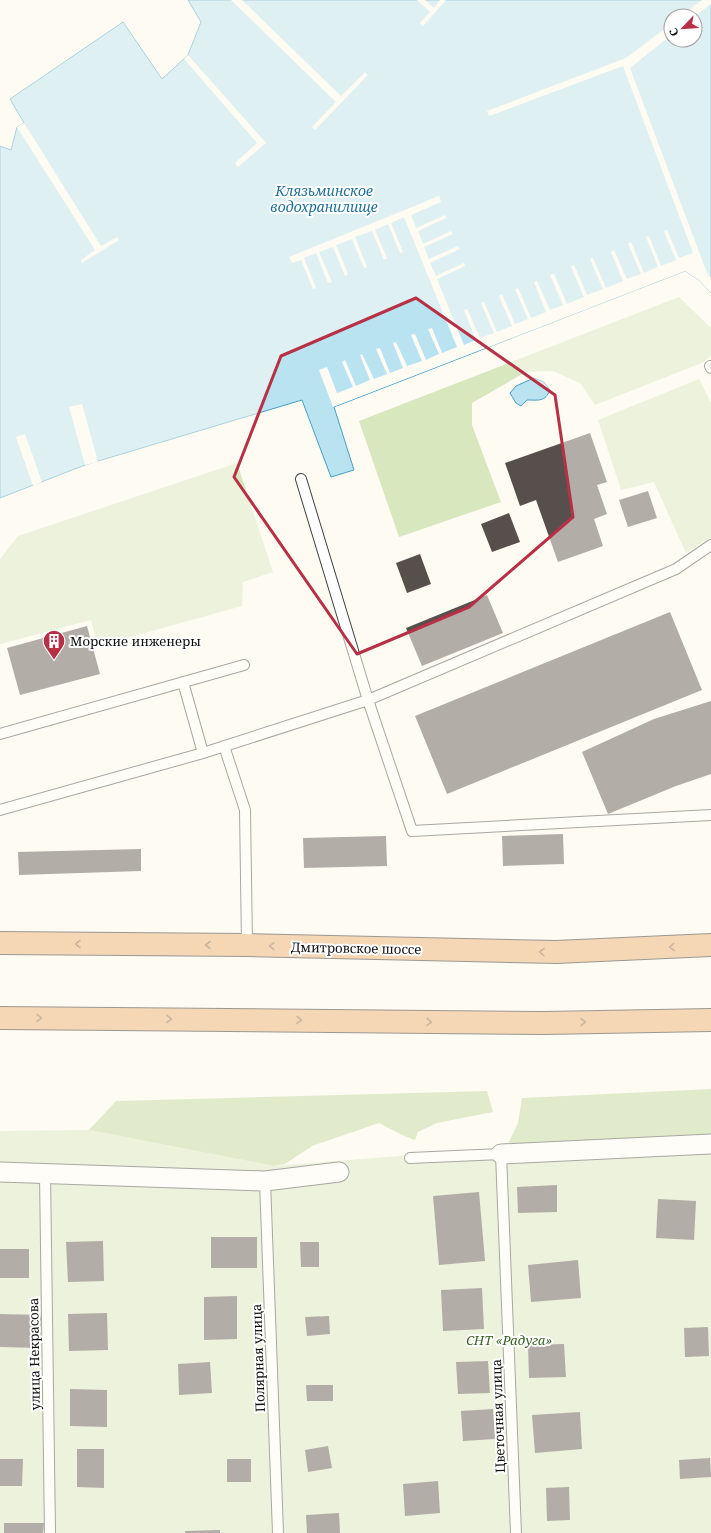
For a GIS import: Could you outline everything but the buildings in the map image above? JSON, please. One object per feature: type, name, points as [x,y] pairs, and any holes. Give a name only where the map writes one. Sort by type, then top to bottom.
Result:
[{"type":"highway","name":"Дмитровское шоссе","points":[[0,943],[247,945],[556,952],[711,945]]},
{"type":"highway","points":[[0,1018],[536,1023],[711,1020]]},
{"type":"street","points":[[501,1154],[711,1144]]},
{"type":"street","points":[[0,1172],[265,1181],[339,1172]]},
{"type":"lane","points":[[301,479],[368,700],[412,831],[711,815]]},
{"type":"lane","points":[[0,810],[203,753],[368,700],[676,569],[711,545]]},
{"type":"lane","points":[[0,734],[244,665]]},
{"type":"lane","points":[[183,682],[203,753]]},
{"type":"lane","points":[[224,746],[245,810],[247,945]]},
{"type":"lane","points":[[410,1158],[501,1154]]},
{"type":"lane","name":"Цветочная улица","points":[[501,1154],[516,1533]]},
{"type":"lane","name":"улица Некрасова","points":[[45,1174],[50,1533]]},
{"type":"lane","name":"Полярная улица","points":[[265,1181],[278,1533]]},
{"type":"highlighted area","points":[[416,298],[555,395],[573,517],[469,607],[357,654],[234,477],[281,356]]},
{"type":"green space","points":[[679,297],[711,328],[711,355],[704,362],[595,405],[580,383],[553,371],[526,372],[472,403],[472,425],[501,502],[399,537],[359,421]]},
{"type":"green space","points":[[699,379],[711,403],[711,537],[686,553],[654,482],[621,490],[598,420]]},
{"type":"green space","points":[[237,463],[273,572],[243,582],[242,606],[98,646],[91,620],[0,644],[0,559],[18,536]]},
{"type":"green space","points":[[711,1089],[711,1137],[506,1148],[518,1123],[522,1098]]},
{"type":"green space","points":[[487,1091],[493,1112],[437,1123],[418,1132],[415,1140],[379,1123],[312,1146],[285,1164],[274,1166],[89,1130],[116,1101]]},
{"type":"green space","name":"СНТ «Радуга»","points":[[89,1130],[274,1166],[487,1149],[711,1137],[711,1533],[0,1533],[0,1131]]},
{"type":"water","name":"Клязьминское водохранилище","points":[[188,0],[711,0],[711,293],[699,280],[685,271],[334,407],[354,470],[331,477],[302,400],[85,465],[0,498],[0,146],[11,150],[17,127],[24,123],[10,99],[123,22],[162,79],[188,55],[201,22]]},
{"type":"water","points":[[534,378],[544,382],[550,390],[546,397],[541,400],[527,400],[521,406],[516,403],[510,393],[516,386]]},
{"type":"pier","points":[[231,0],[242,0],[341,96],[365,72],[368,75],[315,130],[312,127],[336,102]]},
{"type":"pier","points":[[417,0],[425,0],[434,8],[440,0],[446,0],[423,26],[420,23],[430,12]]},
{"type":"pier","points":[[702,0],[711,0],[711,4],[703,10],[703,8],[692,8]]},
{"type":"pier","points":[[663,30],[663,41],[630,68],[707,273],[711,278],[711,293],[699,280],[685,271],[333,407],[319,370],[327,367],[337,393],[353,387],[342,362],[345,360],[356,386],[370,380],[360,355],[362,354],[374,379],[387,374],[376,349],[380,348],[390,373],[403,368],[393,343],[396,342],[407,366],[422,361],[411,335],[415,334],[426,360],[439,354],[428,329],[432,328],[442,353],[457,347],[404,217],[391,223],[403,252],[400,253],[388,224],[375,230],[387,258],[384,260],[372,231],[355,237],[367,267],[364,268],[352,239],[336,245],[348,274],[345,276],[333,247],[319,252],[332,282],[328,283],[316,253],[304,258],[316,288],[313,289],[301,260],[292,263],[289,257],[439,196],[441,202],[411,215],[416,228],[445,215],[446,218],[418,231],[423,244],[451,231],[453,234],[424,247],[429,259],[458,246],[460,249],[430,263],[436,276],[464,263],[465,266],[437,279],[464,345],[476,340],[464,310],[467,309],[480,338],[494,333],[481,303],[484,302],[497,332],[512,326],[499,296],[502,294],[515,324],[528,319],[515,289],[518,288],[531,318],[546,312],[534,282],[537,281],[550,310],[563,305],[550,275],[554,274],[567,304],[584,297],[571,267],[574,265],[587,295],[603,289],[590,259],[593,258],[606,288],[623,281],[611,252],[614,250],[627,279],[641,274],[628,244],[631,242],[644,273],[658,267],[646,237],[649,236],[661,266],[676,260],[664,231],[667,230],[679,258],[693,253],[623,66],[489,116],[487,111],[626,58]]},
{"type":"pier","points":[[188,55],[266,143],[238,167],[235,163],[257,143],[184,59]]},
{"type":"pier","points":[[24,123],[101,246],[117,237],[119,240],[82,263],[81,260],[95,250],[17,127]]},
{"type":"pier","points":[[82,404],[98,462],[85,465],[69,407]]},
{"type":"pier","points":[[25,434],[42,482],[33,486],[16,437]]},
{"type":"place","name":"Морские инженеры","points":[[54,660]]}]
